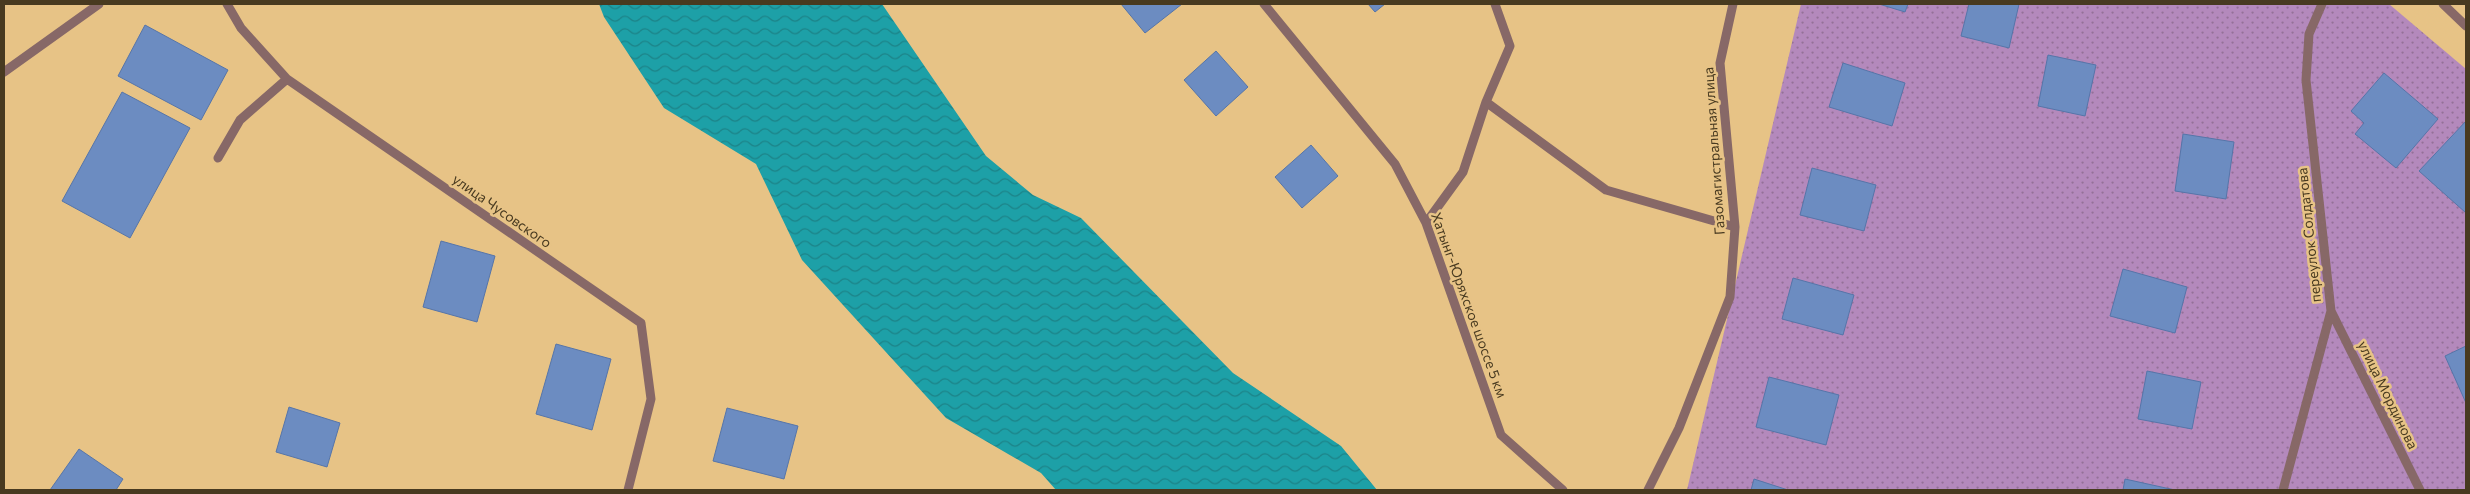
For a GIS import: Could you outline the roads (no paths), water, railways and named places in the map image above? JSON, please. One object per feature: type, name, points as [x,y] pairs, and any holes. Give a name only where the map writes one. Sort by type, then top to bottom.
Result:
[{"type":"street","points":[[4,72],[99,4]]},
{"type":"street","name":"улица Чусовского","points":[[228,4],[241,28],[287,79],[641,323],[651,400],[628,490]]},
{"type":"street","name":"Хатынг-Юряхское шоссе 5 км","points":[[1264,4],[1395,164],[1426,223],[1501,435],[1563,490]]},
{"type":"street","points":[[1426,223],[1463,172],[1486,102],[1510,46],[1495,4]]},
{"type":"street","name":"Газомагистральная улица","points":[[1648,490],[1679,428],[1730,297],[1735,227],[1720,63],[1733,4]]},
{"type":"street","name":"переулок Солдатова","points":[[2283,490],[2331,311],[2306,80],[2309,34],[2322,4]]},
{"type":"street","points":[[2443,4],[2466,26]]},
{"type":"street","points":[[218,158],[240,120],[287,79]]},
{"type":"street","points":[[1486,102],[1606,190],[1735,227]]},
{"type":"street","name":"улица Мординова","points":[[2331,311],[2420,490]]},
{"type":"water","points":[[599,4],[882,4],[986,156],[1033,195],[1081,218],[1233,373],[1341,446],[1377,490],[1056,490],[1041,473],[946,418],[802,260],[756,164],[664,108],[604,17]]}]
